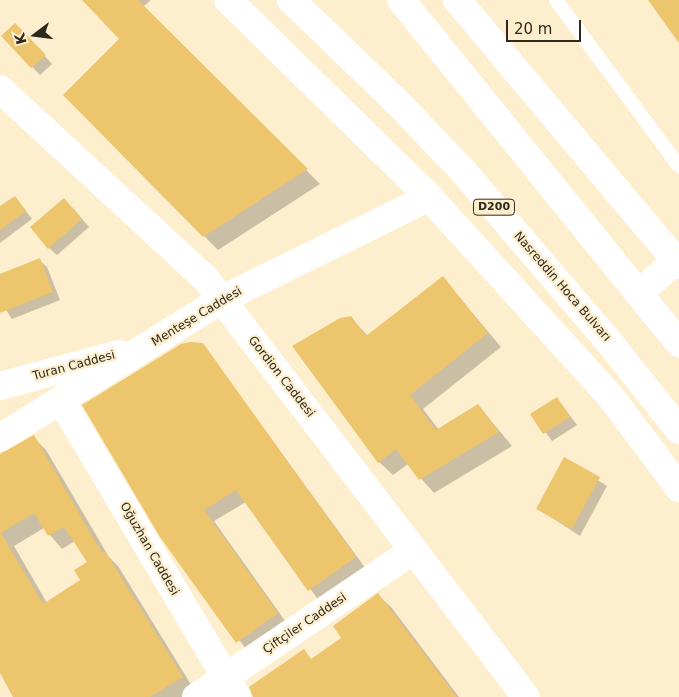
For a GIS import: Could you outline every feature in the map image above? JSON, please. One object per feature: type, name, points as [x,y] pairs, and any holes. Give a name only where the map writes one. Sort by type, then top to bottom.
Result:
[{"type":"main road","points":[[228,0],[429,197],[611,397],[679,488]]},
{"type":"main road","name":"Nasreddin Hoca Bulvarı","points":[[291,0],[393,98],[463,171],[605,337],[679,430]]},
{"type":"main road","points":[[401,0],[679,343]]},
{"type":"main road","points":[[457,0],[678,263],[640,293]]},
{"type":"main road","name":"Gordion Caddesi","points":[[0,89],[206,279],[526,697]]},
{"type":"main road","name":"Menteşe Caddesi","points":[[0,438],[222,300],[429,197]]},
{"type":"main road","name":"Turan Caddesi","points":[[0,386],[148,346]]},
{"type":"main road","name":"Oğuzhan Caddesi","points":[[61,400],[231,687]]},
{"type":"main road","name":"Çiftçiler Caddesi","points":[[196,697],[231,687],[414,550]]},
{"type":"lane","points":[[556,0],[679,166]]},
{"type":"building","points":[[82,0],[138,0],[308,169],[203,237],[63,95],[119,39]]},
{"type":"building","points":[[648,0],[679,0],[679,43]]},
{"type":"building","points":[[15,23],[46,55],[31,68],[1,36]]},
{"type":"building","points":[[15,196],[26,211],[0,230],[0,206]]},
{"type":"building","points":[[64,198],[82,219],[48,249],[30,227]]},
{"type":"building","points":[[40,258],[53,292],[0,313],[0,274]]},
{"type":"building","points":[[443,276],[488,333],[410,395],[436,430],[478,404],[499,432],[419,480],[396,449],[378,463],[292,346],[340,318],[351,316],[366,336]]},
{"type":"building","points":[[190,342],[203,343],[356,557],[308,591],[236,490],[204,510],[278,613],[236,643],[160,537],[82,405],[181,344]]},
{"type":"building","points":[[557,397],[570,417],[543,434],[530,414]]},
{"type":"building","points":[[34,435],[102,553],[105,551],[183,677],[150,697],[13,697],[0,673],[0,454]],"holes":[[[34,513],[48,536],[64,527],[87,562],[74,570],[80,580],[43,604],[1,533]]]},
{"type":"building","points":[[564,457],[600,477],[572,529],[536,509]]},
{"type":"building","points":[[378,593],[457,697],[253,697],[249,687],[304,649],[311,659],[341,638],[333,626]]}]
